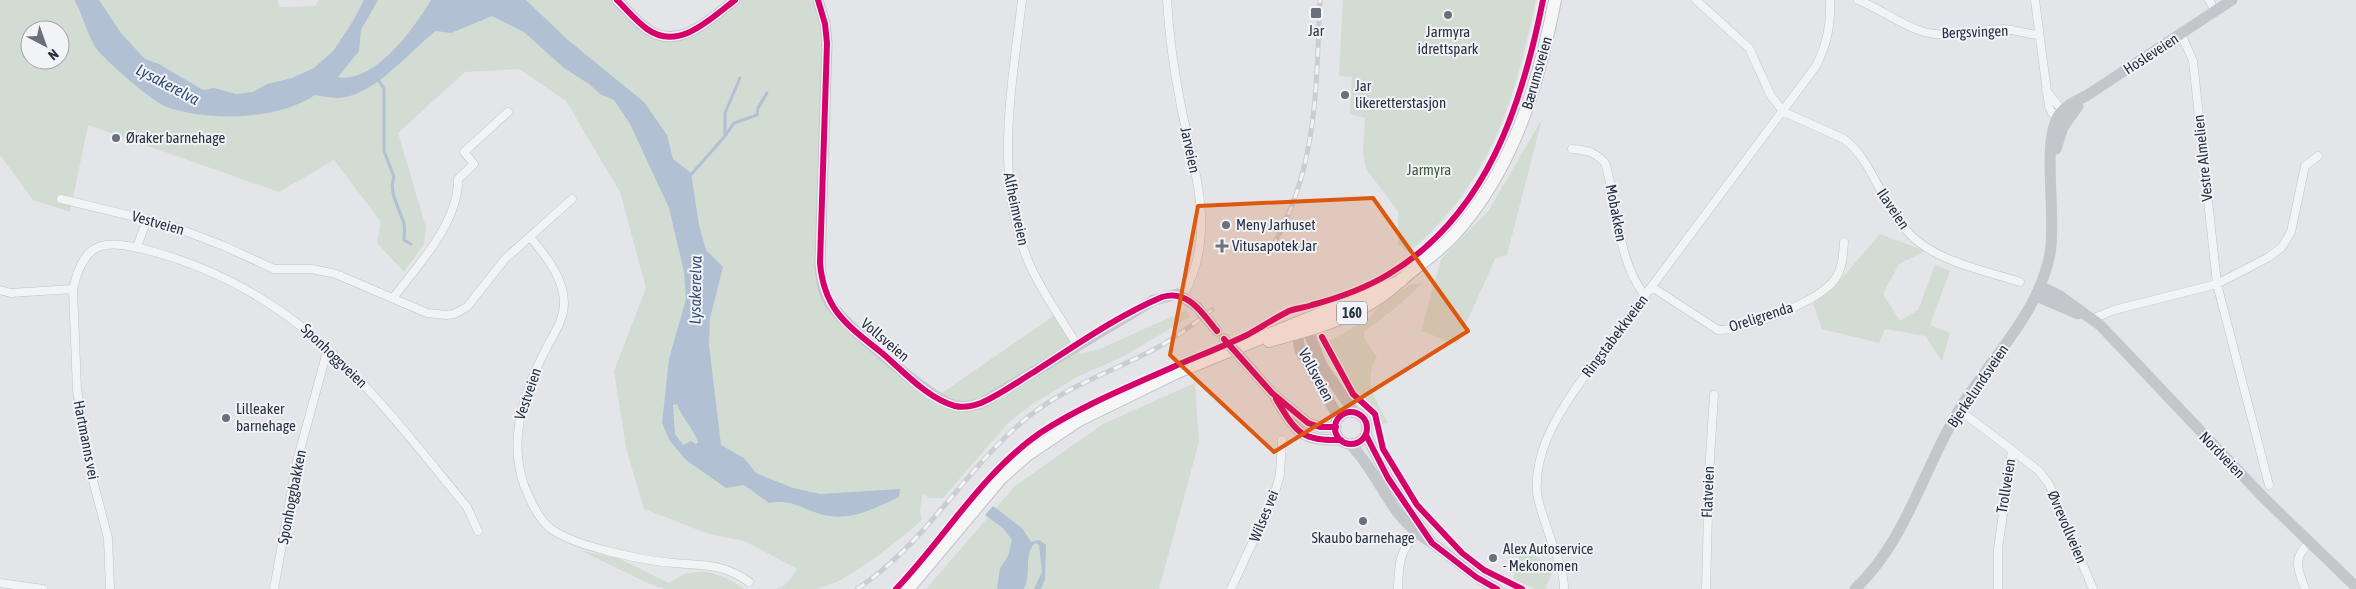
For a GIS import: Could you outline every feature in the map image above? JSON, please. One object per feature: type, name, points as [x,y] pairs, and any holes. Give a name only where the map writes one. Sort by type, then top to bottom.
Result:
[{"type":"main road","points":[[617,0],[647,29],[656,35],[670,37],[685,35],[695,30],[735,0]]},
{"type":"main road","name":"Vollsveien","points":[[818,0],[826,24],[827,43],[820,263],[826,295],[835,310],[854,330],[926,390],[947,403],[959,406],[973,406],[988,400],[1076,345],[1154,300],[1168,295],[1183,296],[1197,307],[1272,393],[1291,422],[1304,436],[1320,441],[1345,442]]},
{"type":"main road","name":"Bærumsveien","points":[[908,589],[992,487],[1027,454],[1079,420],[1150,384],[1252,343],[1266,335],[1303,327],[1401,281],[1452,237],[1482,199],[1503,166],[1531,96],[1555,0]]},
{"type":"main road","name":"Hosleveien","points":[[2063,115],[2068,105],[2086,96],[2232,0]]},
{"type":"main road","name":"Bjerkelundsveien","points":[[1856,589],[1877,565],[1895,539],[1959,410],[2013,334],[2038,291],[2050,253],[2052,237],[2051,140],[2063,115]]},
{"type":"main road","name":"Nordveien","points":[[2038,291],[2054,306],[2092,319],[2309,543],[2356,587]]},
{"type":"main road","name":"Vollsveien","points":[[1272,393],[1314,426],[1337,422],[1300,350],[1303,327]]},
{"type":"main road","name":"Vollsveien","points":[[1303,327],[1322,366],[1354,412]]},
{"type":"main road","points":[[1419,531],[1388,478],[1366,435],[1365,420],[1354,412],[1343,415],[1337,422],[1345,442],[1365,460],[1392,505],[1419,531],[1432,543],[1476,578],[1497,589]]},
{"type":"main road","points":[[1345,442],[1360,442],[1366,435]]},
{"type":"street","name":"Alfheimveien","points":[[1022,0],[1008,132],[1006,163],[1008,188],[1017,228],[1029,263],[1076,345]]},
{"type":"street","name":"Jarveien","points":[[1167,0],[1174,75],[1200,199],[1203,229],[1198,263],[1183,296]]},
{"type":"street","points":[[1696,0],[1749,48],[1772,96],[1784,112]]},
{"type":"street","name":"Ringstabekkveien","points":[[1564,589],[1561,568],[1538,496],[1537,476],[1540,459],[1561,410],[1714,201],[1784,112],[1816,66],[1826,47],[1830,24],[1830,0]]},
{"type":"street","name":"Bergsvingen","points":[[1858,0],[1879,4],[1893,19],[1925,32],[1941,35],[2004,30],[2038,34]]},
{"type":"street","points":[[2035,0],[2045,88],[2063,115]]},
{"type":"street","points":[[2209,0],[2215,11]]},
{"type":"street","name":"Vestre Almelien","points":[[2181,34],[2193,61],[2217,284],[2268,485]]},
{"type":"street","points":[[393,298],[447,223],[458,198],[458,179],[474,164],[464,152],[508,112]]},
{"type":"street","name":"Ilaveien","points":[[1784,112],[1844,139],[1851,145],[1863,160],[1880,193],[1905,230],[1922,244],[1958,261],[2020,282]]},
{"type":"street","name":"Mobakken","points":[[1572,149],[1588,150],[1605,163],[1626,262],[1637,286],[1645,296]]},
{"type":"street","points":[[2092,319],[2114,310],[2217,284],[2269,257],[2282,247],[2291,232],[2305,166],[2318,156]]},
{"type":"street","name":"Vestveien","points":[[61,199],[146,219],[200,236],[274,269],[322,270],[348,279],[427,313],[454,314],[467,307],[505,259],[572,199]]},
{"type":"street","points":[[137,248],[146,219]]},
{"type":"street","name":"Vestveien","points":[[530,237],[552,267],[564,301],[560,321],[531,377],[518,420],[517,436],[521,474],[534,508],[552,530],[590,547],[672,563],[717,566],[734,572],[749,582]]},
{"type":"street","name":"Oreligrenda","points":[[1652,287],[1718,330],[1746,326],[1805,303],[1818,295],[1835,280],[1841,266],[1844,242]]},
{"type":"street","name":"Sponhoggveien","points":[[73,289],[79,267],[91,250],[104,244],[112,243],[192,263],[232,280],[299,323],[360,379],[467,507],[478,531]]},
{"type":"street","points":[[0,290],[11,293],[73,289]]},
{"type":"street","name":"Hartmanns vei","points":[[73,289],[77,390],[90,469],[108,538],[110,589]]},
{"type":"street","name":"Sponhoggbakken","points":[[274,589],[297,461],[328,348]]},
{"type":"street","name":"Flatveien","points":[[1706,589],[1714,394]]},
{"type":"street","name":"Trollveien","points":[[1959,410],[2012,450],[1998,549],[1998,589]]},
{"type":"street","name":"Wilses vei","points":[[1232,589],[1274,496],[1280,474],[1282,440]]},
{"type":"street","name":"Øvrevollveien","points":[[2012,450],[2039,471],[2049,484],[2093,589]]},
{"type":"street","points":[[1398,589],[1401,554],[1404,547],[1419,531]]},
{"type":"street","points":[[2305,589],[2297,563],[2301,551],[2309,543]]},
{"type":"street","points":[[0,583],[43,589]]},
{"type":"highlighted area","points":[[1373,198],[1468,331],[1274,452],[1170,355],[1198,206]]},
{"type":"green space","points":[[0,0],[278,0],[279,7],[315,6],[319,0],[617,0],[656,35],[685,35],[735,0],[817,0],[825,24],[821,277],[835,311],[936,397],[1058,313],[1080,354],[1100,349],[1186,310],[1190,317],[1124,356],[1077,377],[1031,405],[1008,423],[943,498],[929,498],[924,494],[920,510],[922,520],[856,571],[841,580],[815,589],[776,589],[785,585],[798,569],[744,541],[709,534],[644,509],[626,448],[614,371],[646,288],[620,192],[566,101],[519,69],[465,72],[398,133],[426,227],[424,244],[404,272],[377,243],[381,222],[334,160],[279,192],[88,125],[70,212],[33,200],[0,155]]},
{"type":"green space","name":"Jarmyra","points":[[1343,0],[1536,0],[1515,85],[1506,112],[1483,163],[1449,212],[1430,233],[1408,252],[1398,245],[1398,211],[1366,169],[1363,152],[1365,118],[1350,114],[1352,77],[1339,76]]},
{"type":"green space","points":[[1542,119],[1507,255],[1495,259],[1457,344],[1421,331],[1441,259],[1489,210]]},
{"type":"green space","points":[[1880,234],[1925,251],[1899,264],[1883,294],[1900,321],[1918,310],[1935,265],[1950,271],[1930,325],[1950,333],[1942,361],[1925,336],[1885,329],[1879,343],[1822,329],[1813,303],[1835,286]]},
{"type":"green space","points":[[1423,283],[1399,305],[1364,332],[1364,337],[1377,357],[1371,374],[1371,383],[1375,399],[1388,423],[1382,424],[1377,411],[1355,390],[1328,342],[1368,319],[1384,301],[1410,285]]},
{"type":"green space","points":[[1195,383],[1199,442],[1159,589],[926,589],[1015,486],[1103,424]]},
{"type":"green space","points":[[1521,546],[1554,569],[1545,589],[1535,589],[1513,580]]},
{"type":"green space","points":[[582,551],[618,558],[669,583],[688,573],[707,572],[725,578],[744,589],[664,589],[647,583]]},
{"type":"water","name":"Lysakerelva","points":[[74,0],[99,0],[121,33],[145,59],[159,64],[203,90],[214,88],[236,94],[253,92],[267,84],[292,78],[314,68],[334,50],[364,0],[378,0],[361,30],[359,51],[338,77],[352,77],[366,72],[379,63],[404,38],[431,0],[526,0],[568,40],[644,102],[667,135],[673,159],[691,173],[699,225],[706,250],[723,267],[710,318],[709,345],[721,445],[744,458],[756,473],[793,488],[820,494],[900,489],[899,497],[865,512],[838,517],[821,514],[786,502],[769,503],[744,485],[726,488],[686,460],[670,441],[662,423],[669,359],[686,299],[684,272],[669,208],[630,124],[614,100],[600,94],[589,84],[564,68],[524,32],[492,16],[451,33],[436,31],[378,82],[352,95],[338,98],[315,95],[282,110],[263,114],[243,116],[202,115],[167,107],[141,90],[122,74],[95,47]],"holes":[[[677,404],[696,437],[698,442],[696,444],[691,441],[683,445],[675,434],[673,405]]]},
{"type":"water","points":[[993,506],[1022,528],[1031,542],[1039,540],[1046,545],[1045,579],[1041,589],[1034,589],[1042,572],[1039,545],[1035,543],[1029,553],[1024,589],[997,589],[1000,568],[1008,556],[1012,540],[1003,528],[985,515]]},
{"type":"waterway","points":[[688,178],[725,136],[725,113],[740,78]]},
{"type":"waterway","points":[[378,79],[384,89],[384,151],[394,177],[392,189],[404,224],[404,240],[411,244]]},
{"type":"waterway","points":[[725,136],[734,123],[757,115],[758,108],[767,93]]},
{"type":"railway","points":[[1272,247],[1287,217],[1298,187],[1312,127],[1320,0]]},
{"type":"railway","points":[[857,589],[882,571],[904,550],[984,459],[1028,417],[1060,395],[1162,345],[1182,333],[1212,310]]},
{"type":"cycle path","points":[[617,0],[647,29],[659,35],[671,37],[683,35],[694,30],[735,0]]},
{"type":"cycle path","points":[[818,0],[825,24],[827,43],[820,263],[822,279],[826,293],[839,315],[916,384],[935,397],[955,406],[962,407],[981,403],[1002,392],[1113,322],[1162,297],[1171,295],[1187,299],[1194,304],[1217,331]]},
{"type":"cycle path","points":[[896,589],[981,487],[1019,449],[1040,433],[1088,406],[1249,334],[1289,311],[1332,299],[1371,284],[1423,250],[1451,221],[1475,189],[1495,154],[1511,117],[1524,79],[1543,0]]},
{"type":"cycle path","points":[[1322,337],[1353,394],[1375,414],[1383,449],[1417,505],[1462,553],[1484,570],[1522,589]]},
{"type":"cycle path","points":[[1224,339],[1272,393],[1308,423],[1320,427],[1336,427]]},
{"type":"cycle path","points":[[1276,399],[1295,427],[1301,432],[1316,439],[1341,440]]},
{"type":"cycle path","points":[[1351,412],[1357,413],[1362,417],[1366,422],[1367,428],[1366,434],[1362,439],[1357,443],[1351,444],[1345,443],[1340,439],[1336,434],[1335,428],[1336,422],[1340,417],[1345,413],[1351,412]]},
{"type":"cycle path","points":[[1366,435],[1388,478],[1432,543],[1476,577],[1497,589]]},
{"type":"place","name":"Jar","points":[[1316,13]]},
{"type":"place","name":"Jarmyra idrettspark","points":[[1448,15]]},
{"type":"place","name":"Jar likeretterstasjon","points":[[1345,95]]},
{"type":"place","name":"Øraker barnehage","points":[[116,138]]},
{"type":"place","name":"Meny Jarhuset","points":[[1226,225]]},
{"type":"place","name":"Vitusapotek Jar","points":[[1222,246]]},
{"type":"place","name":"Lilleaker barnehage","points":[[226,418]]},
{"type":"place","name":"Skaubo barnehage","points":[[1363,521]]},
{"type":"place","name":"Alex Autoservice - Mekonomen","points":[[1493,558]]}]
